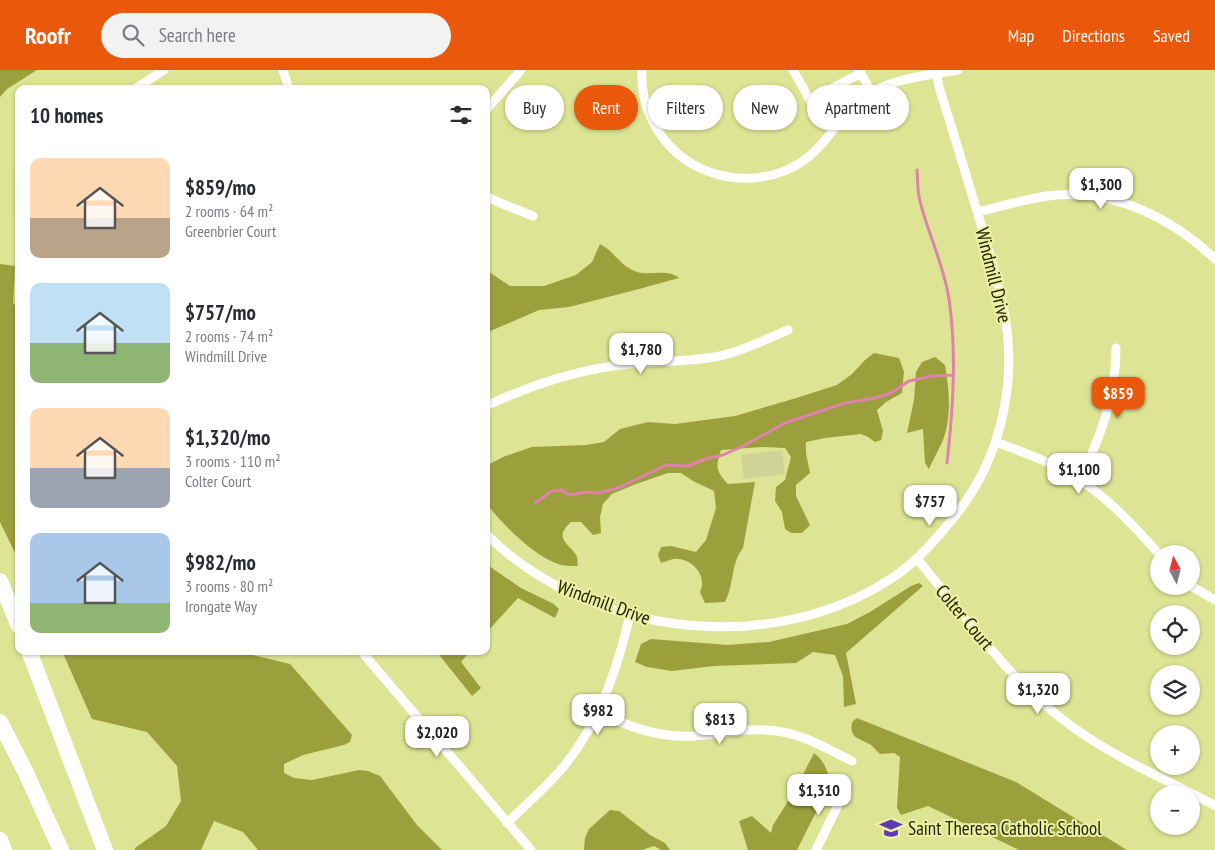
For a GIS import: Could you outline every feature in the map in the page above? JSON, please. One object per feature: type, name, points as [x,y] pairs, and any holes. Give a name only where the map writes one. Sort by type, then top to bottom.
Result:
[{"type":"highway","points":[[0,581],[15,617]]},
{"type":"highway","points":[[31,655],[104,850]]},
{"type":"highway","points":[[0,722],[26,773],[61,850]]},
{"type":"highway","points":[[0,840],[4,850]]},
{"type":"street","points":[[141,85],[164,70]]},
{"type":"street","points":[[283,70],[288,85]]},
{"type":"street","points":[[490,105],[521,70]]},
{"type":"street","points":[[642,70],[642,87],[649,113],[665,141],[680,156],[700,168],[725,176],[742,179],[760,178],[792,168],[806,159],[826,140],[833,130]]},
{"type":"street","points":[[793,70],[810,100],[860,71],[867,85]]},
{"type":"street","points":[[888,85],[937,72],[958,70]]},
{"type":"street","name":"Windmill Drive","points":[[490,537],[539,576],[583,598],[630,615],[655,621],[710,626],[736,626],[788,620],[836,606],[867,592],[893,577],[930,546],[964,505],[982,475],[996,442],[1007,395],[1009,347],[1007,323],[999,282],[939,87],[937,72]]},
{"type":"street","points":[[978,212],[1057,195],[1107,198],[1133,206],[1168,222],[1198,243],[1215,259]]},
{"type":"street","points":[[490,198],[533,216]]},
{"type":"street","points":[[490,404],[530,388],[594,370],[628,364],[696,360],[721,356],[788,330]]},
{"type":"street","points":[[1080,480],[1104,425],[1116,368],[1116,348]]},
{"type":"street","points":[[996,442],[1032,455],[1080,480],[1114,507],[1151,545]]},
{"type":"street","name":"Colter Court","points":[[916,559],[1006,667],[1050,710],[1096,743],[1214,805]]},
{"type":"street","points":[[1200,591],[1215,600]]},
{"type":"street","points":[[507,823],[545,788],[564,766],[598,711],[616,668],[630,615]]},
{"type":"street","points":[[364,655],[531,850]]},
{"type":"street","points":[[598,711],[626,724],[658,734],[684,737],[749,730],[785,733],[805,738],[852,761]]},
{"type":"street","points":[[816,850],[844,793]]},
{"type":"green space","points":[[782,450],[785,474],[744,479],[741,455]]},
{"type":"shaded area","points":[[0,70],[37,70],[7,89],[0,97]]},
{"type":"shaded area","points":[[600,244],[631,270],[642,273],[670,273],[679,278],[569,307],[539,310],[490,331],[490,273],[510,286],[544,286],[576,275],[592,262]]},
{"type":"shaded area","points":[[0,264],[15,266],[13,303],[15,305],[15,553],[0,522]]},
{"type":"shaded area","points":[[874,353],[899,358],[904,372],[902,393],[886,402],[877,410],[883,431],[881,440],[875,442],[861,434],[806,442],[806,455],[810,473],[796,485],[796,496],[810,525],[802,533],[791,533],[785,529],[782,512],[775,501],[776,487],[785,480],[791,457],[785,448],[762,447],[721,450],[718,468],[728,484],[755,482],[743,548],[736,560],[725,602],[705,603],[700,592],[702,579],[696,568],[692,564],[680,559],[661,563],[658,555],[661,547],[671,546],[696,552],[706,540],[716,508],[714,491],[681,473],[668,473],[612,494],[603,504],[600,517],[601,533],[593,535],[581,522],[571,522],[565,528],[563,538],[577,557],[578,566],[558,564],[538,554],[509,529],[490,508],[490,464],[503,457],[532,447],[586,445],[604,442],[620,429],[648,422],[675,424],[735,416],[837,385],[852,374]]},
{"type":"shaded area","points":[[935,357],[945,365],[949,412],[943,440],[929,469],[925,463],[923,429],[907,433],[914,400],[916,372],[922,362]]},
{"type":"shaded area","points":[[490,567],[521,588],[554,604],[559,609],[555,618],[518,598],[490,629]]},
{"type":"shaded area","points":[[919,583],[923,586],[846,653],[856,704],[844,707],[843,676],[835,655],[813,652],[796,663],[714,666],[672,671],[647,667],[635,662],[641,644],[651,639],[728,645],[769,642],[847,624]]},
{"type":"shaded area","points":[[64,655],[253,655],[290,664],[352,735],[350,742],[344,745],[303,755],[284,764],[284,773],[294,778],[312,780],[359,770],[368,771],[380,776],[417,825],[442,850],[258,850],[243,832],[214,821],[201,850],[135,850],[135,848],[166,826],[181,801],[177,766],[147,732],[92,719]]},
{"type":"shaded area","points":[[439,655],[467,655],[461,662],[481,688],[472,696]]},
{"type":"shaded area","points":[[857,718],[1016,782],[1127,850],[1019,850],[928,806],[901,815],[897,808],[900,757],[894,753],[880,754],[871,745],[856,737],[852,732],[852,722]]},
{"type":"shaded area","points":[[814,753],[823,762],[831,782],[797,850],[748,850],[739,821],[752,816],[771,833],[773,825],[794,792]]},
{"type":"shaded area","points":[[610,810],[619,811],[650,835],[665,843],[670,850],[661,850],[654,846],[642,850],[584,850],[585,838],[589,829]]},
{"type":"waterway","points":[[917,170],[919,197],[947,286],[949,299],[953,340],[953,381],[947,463]]},
{"type":"waterway","points":[[535,503],[552,491],[562,490],[569,495],[586,492],[598,493],[618,488],[666,465],[688,466],[705,459],[723,455],[785,423],[845,403],[891,393],[909,381],[932,376],[953,375]]},
{"type":"place","name":"Saint Theresa Catholic School","points":[[891,828]]}]
